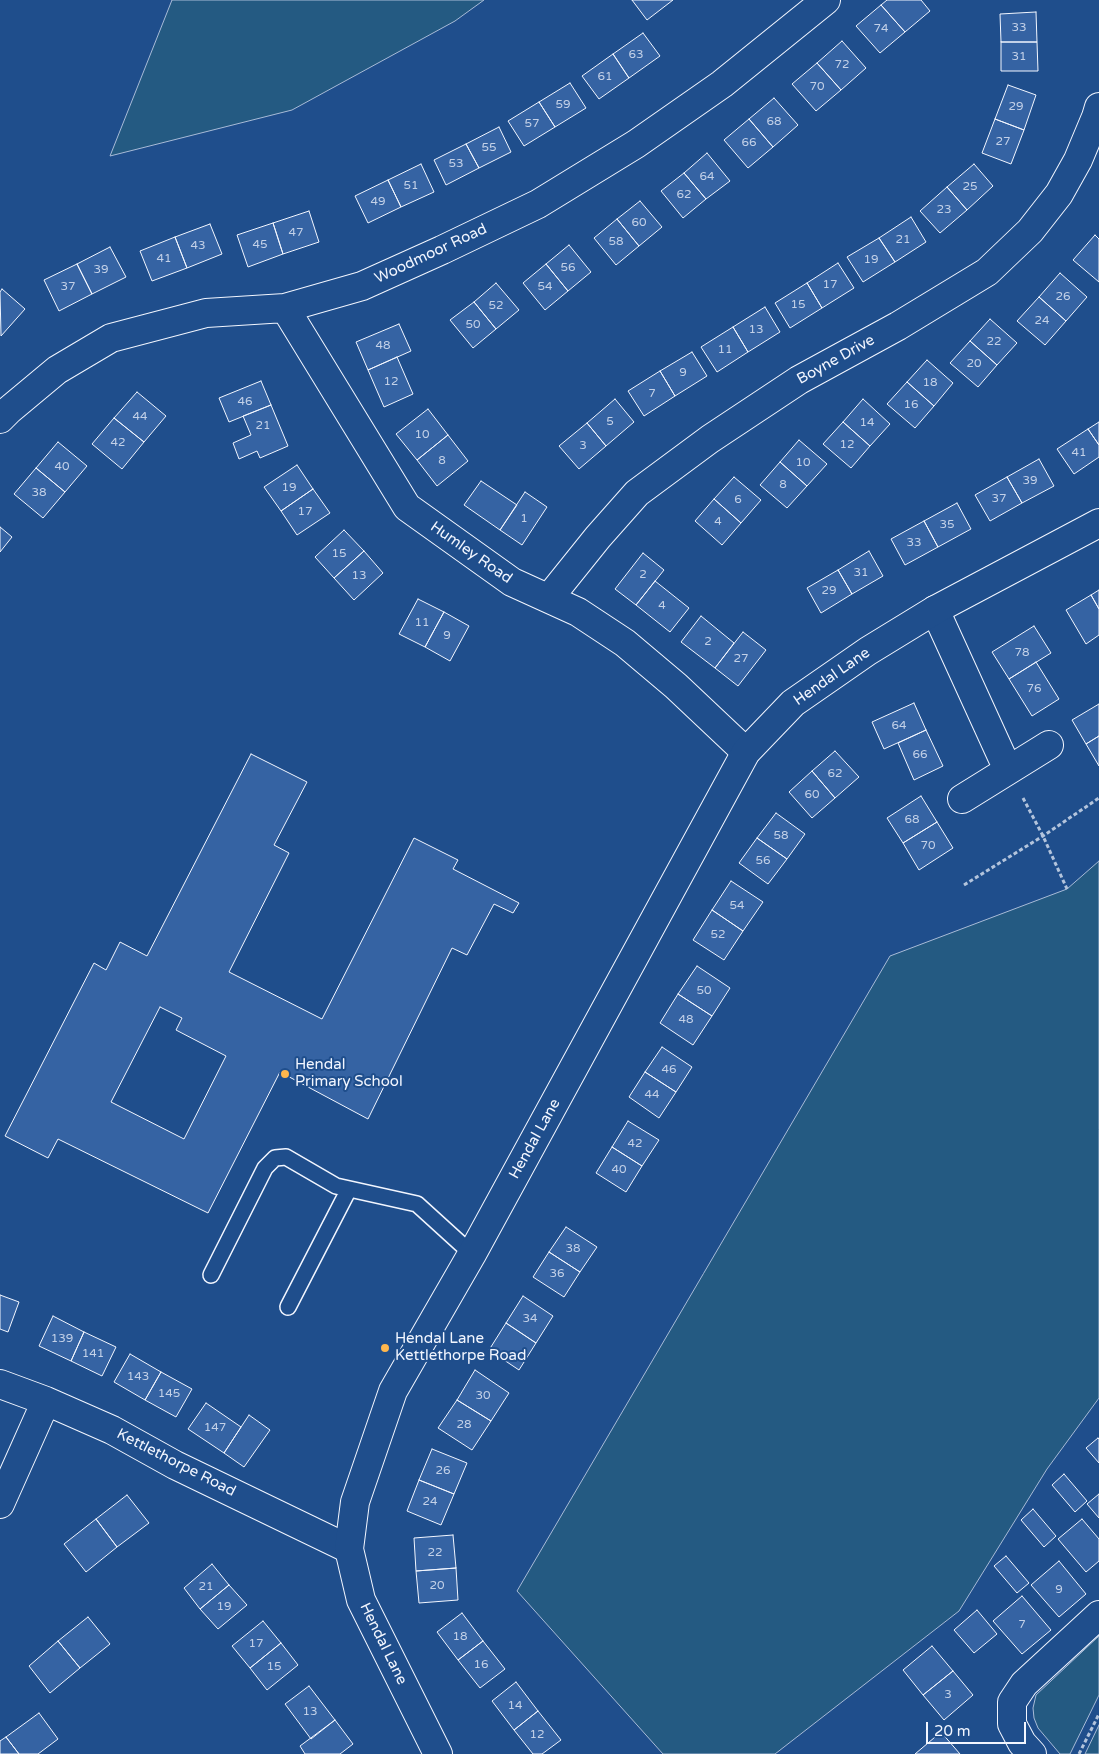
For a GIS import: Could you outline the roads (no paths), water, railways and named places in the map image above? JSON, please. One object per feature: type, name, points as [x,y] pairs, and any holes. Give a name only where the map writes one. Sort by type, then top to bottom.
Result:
[{"type":"street","name":"Woodmoor Road","points":[[0,419],[57,370],[111,338],[206,313],[285,308],[362,286],[538,204],[636,144],[722,84],[826,0]]},
{"type":"street","name":"Boyne Drive","points":[[549,598],[637,492],[710,439],[799,380],[898,326],[987,272],[1030,231],[1059,194],[1078,160],[1099,107]]},
{"type":"street","name":"Humley Road","points":[[285,308],[407,507],[512,582],[578,612],[625,643],[676,686],[746,752]]},
{"type":"street","name":"Hendal Lane","points":[[436,1753],[361,1600],[349,1549],[355,1502],[393,1391],[472,1254],[746,752],[792,703],[868,652],[935,610],[1099,524]]},
{"type":"street","points":[[935,610],[1008,770]]},
{"type":"street","points":[[962,799],[1049,745]]},
{"type":"street","name":"Kettlethorpe Road","points":[[0,1384],[46,1401],[112,1430],[176,1465],[349,1549]]},
{"type":"street","points":[[0,1504],[46,1401]]},
{"type":"street","points":[[1032,1754],[1022,1743],[1012,1724],[1012,1702],[1024,1684],[1099,1615]]},
{"type":"lane","points":[[211,1275],[265,1168],[275,1158],[286,1157],[336,1186],[417,1204],[472,1254]]},
{"type":"lane","points":[[288,1308],[349,1189]]},
{"type":"place","name":"Hendal Primary School","points":[[285,1074]]},
{"type":"place","name":"Hendal Lane Kettlethorpe Road","points":[[385,1348]]}]
